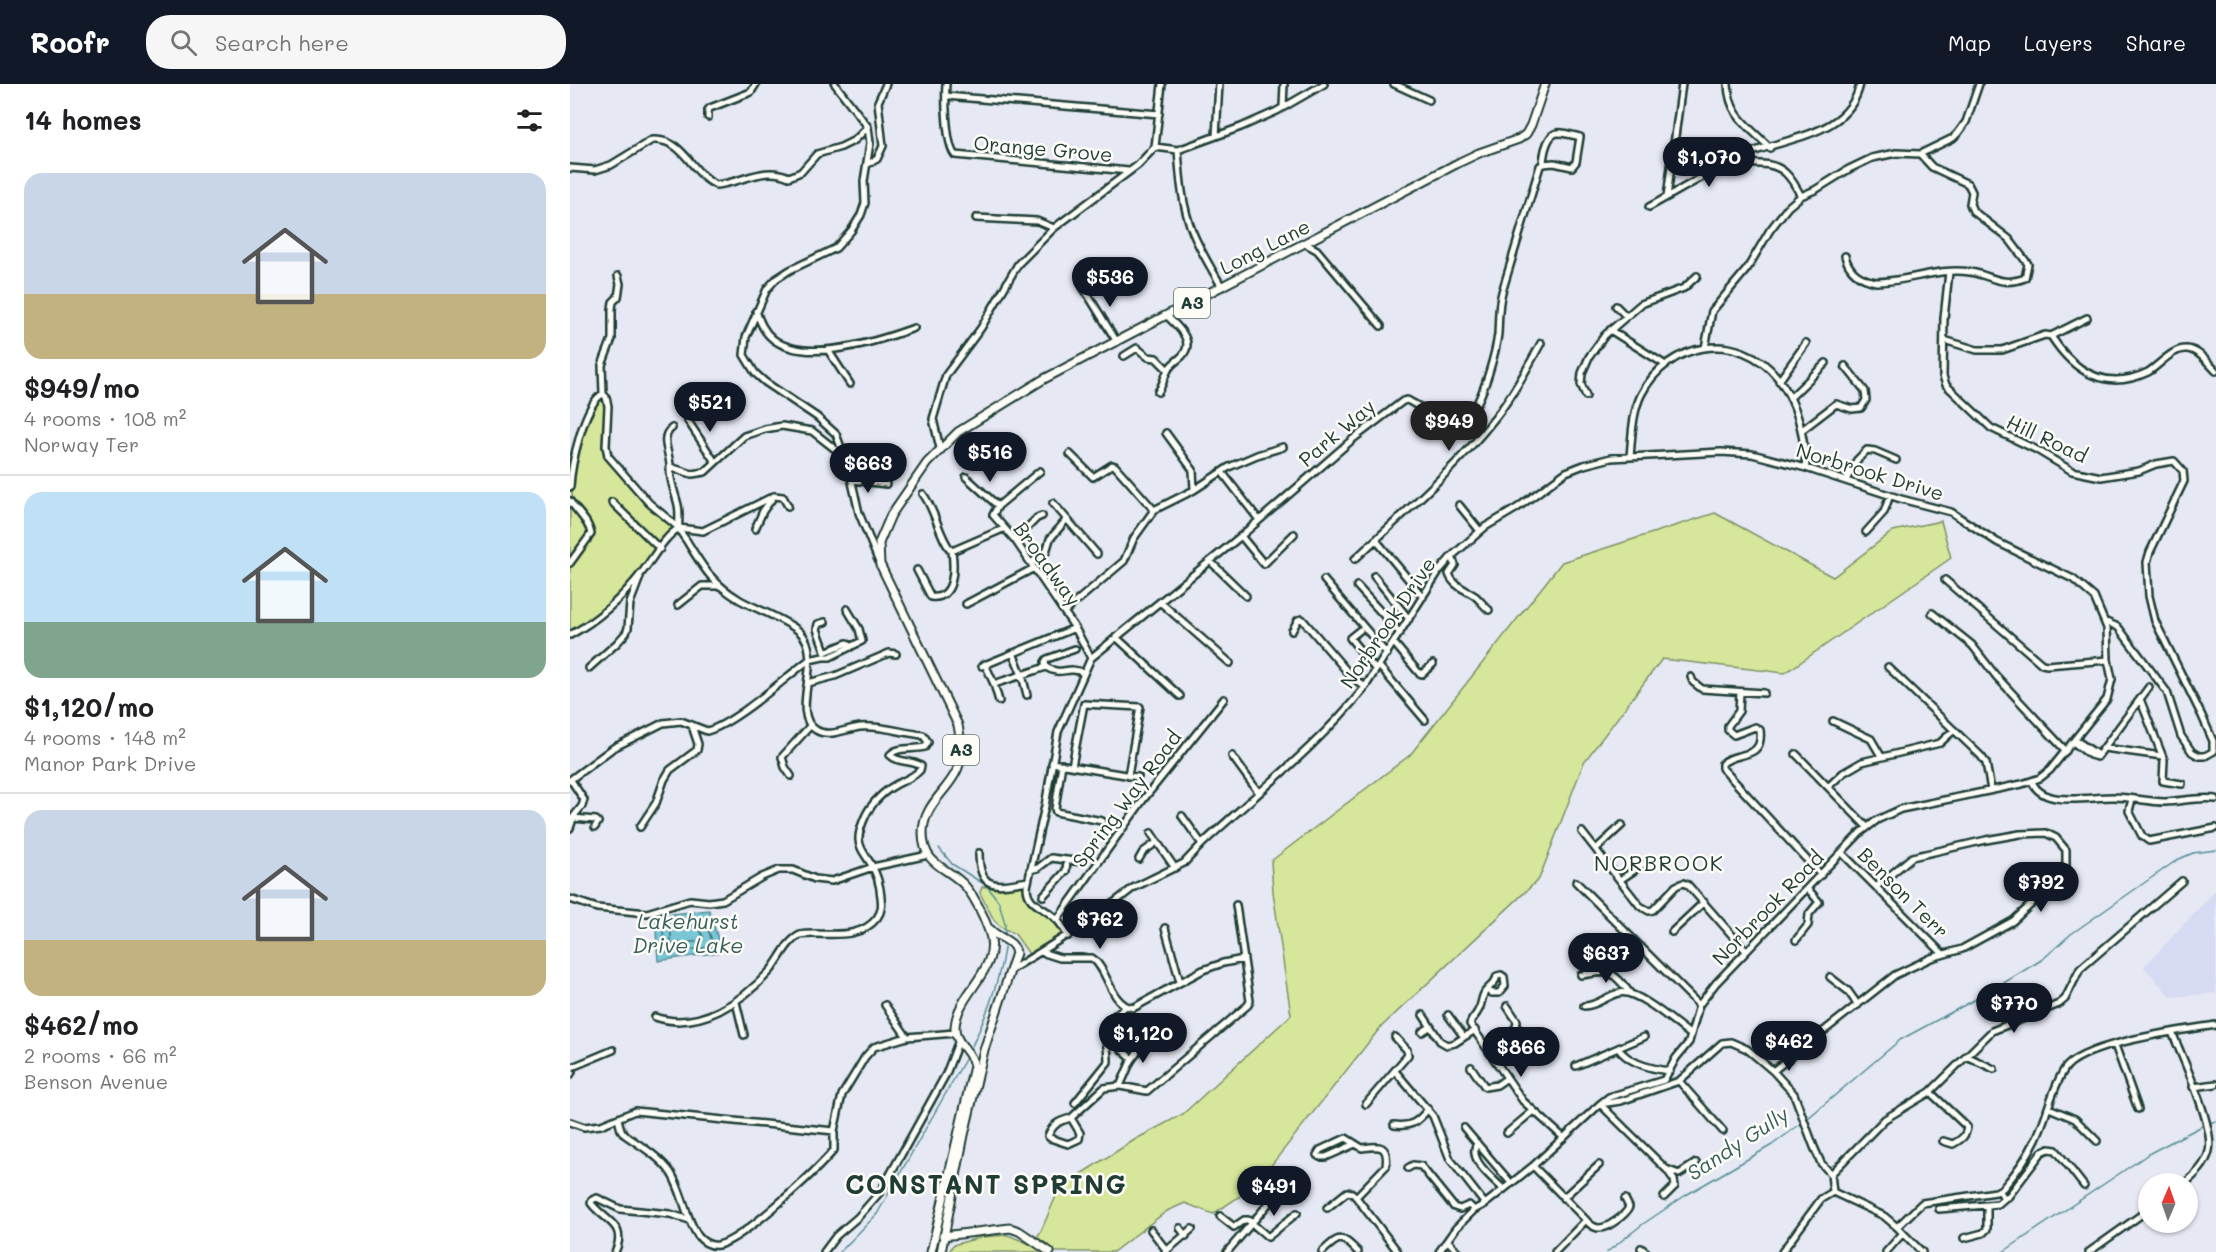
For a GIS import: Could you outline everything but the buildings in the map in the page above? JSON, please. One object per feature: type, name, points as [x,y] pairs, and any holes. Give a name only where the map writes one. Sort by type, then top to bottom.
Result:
[{"type":"main road","name":"Long Lane","points":[[880,565],[879,543],[884,529],[927,463],[958,432],[1012,398],[1460,162],[1519,139],[1526,134],[1531,124],[1545,84]]},
{"type":"main road","name":"A3","points":[[880,565],[958,725],[961,740],[960,760],[955,774],[935,799],[924,826],[923,835],[928,855]]},
{"type":"main road","points":[[928,855],[939,867],[964,885],[990,936],[991,956]]},
{"type":"main road","points":[[969,1054],[980,1053],[1016,953],[1013,945],[993,933],[983,920]]},
{"type":"main road","points":[[931,1252],[973,1072],[969,1054],[957,1037],[958,1011],[1003,939]]},
{"type":"main road","points":[[941,1252],[964,1135],[984,1050],[999,1000]]},
{"type":"main road","points":[[936,1235],[945,1236],[1010,1228],[1019,1231],[1050,1252]]},
{"type":"street","points":[[708,117],[710,108],[751,92],[756,84]]},
{"type":"street","points":[[835,84],[868,127],[870,143],[864,181],[865,203],[861,215],[836,248],[790,270],[776,279],[767,289],[743,347],[748,364],[765,382],[833,430],[846,458],[860,513],[880,565]]},
{"type":"street","points":[[868,164],[878,159],[883,146],[878,102],[886,84]]},
{"type":"street","points":[[946,84],[946,96],[1159,114]]},
{"type":"street","points":[[940,448],[933,419],[946,375],[981,328],[1018,264],[1054,228],[1146,158],[1155,147],[1162,84]]},
{"type":"street","points":[[1216,136],[1219,84]]},
{"type":"street","points":[[1283,108],[1284,84]]},
{"type":"street","points":[[1155,147],[1178,150],[1216,136],[1283,108],[1324,84]]},
{"type":"street","points":[[1394,84],[1429,100]]},
{"type":"street","points":[[1667,197],[1682,84]]},
{"type":"street","points":[[1728,84],[1731,106],[1738,118],[1770,147]]},
{"type":"street","points":[[1649,207],[1753,151],[1810,134],[1837,120],[1850,107],[1860,84]]},
{"type":"street","points":[[1705,348],[1712,311],[1747,269],[1780,214],[1801,195],[1815,190],[1872,158],[1896,153],[1920,154],[1932,150],[1958,133],[1966,122],[1979,84]]},
{"type":"street","name":"Orange Grove","points":[[946,96],[950,147],[955,155],[1129,171]]},
{"type":"street","points":[[570,168],[595,170],[611,165],[652,140],[660,139],[667,141],[687,155],[705,178],[716,185],[769,172],[780,172],[789,177],[801,172],[817,154],[855,140],[868,127]]},
{"type":"street","name":"Park Way","points":[[1091,658],[1241,536],[1353,439],[1403,401],[1407,400],[1437,416],[1452,419],[1466,416],[1474,409],[1488,374],[1498,335],[1502,292],[1540,166],[1543,164],[1548,141],[1551,135],[1557,132],[1580,137],[1576,162],[1572,167],[1554,163],[1543,164]]},
{"type":"street","points":[[1178,150],[1185,208],[1192,232],[1203,256],[1222,287]]},
{"type":"street","points":[[1845,256],[1847,265],[1854,273],[1876,282],[1949,272],[1970,272],[2011,283],[2025,278],[2028,264],[2009,239],[1973,211],[1970,204],[1972,192],[1968,183],[1932,167],[1920,154]]},
{"type":"street","points":[[1739,158],[1747,164],[1778,166],[1792,179],[1801,195]]},
{"type":"street","points":[[976,218],[1037,221],[1054,228]]},
{"type":"street","points":[[1316,239],[1317,250]]},
{"type":"street","points":[[1306,244],[1317,250],[1381,327]]},
{"type":"street","name":"Hill Road","points":[[1949,272],[1942,366],[1946,385],[1990,428],[2037,450],[2072,471],[2101,477],[2112,476],[2174,461],[2183,471],[2184,481],[2147,562],[2148,596],[2155,621],[2213,741],[2215,750]]},
{"type":"street","points":[[618,276],[620,284],[618,297],[613,302],[612,309],[612,339],[602,365],[603,394],[608,406],[606,446],[608,456],[649,503],[679,528],[704,570],[720,586],[737,598],[800,631],[806,641],[809,660],[806,717],[810,726],[822,733],[871,727],[923,735],[928,742],[925,747],[897,749],[890,755],[897,761],[916,763],[921,766],[917,774],[880,796],[869,809],[858,840],[879,880],[882,910],[867,928],[839,935],[801,934],[791,941],[771,969],[736,1002],[684,1022],[667,1021],[655,1017]]},
{"type":"street","points":[[1586,396],[1581,384],[1582,373],[1595,347],[1610,330],[1641,304],[1684,288],[1697,276]]},
{"type":"street","points":[[1083,287],[1117,342]]},
{"type":"street","points":[[1616,306],[1626,316]]},
{"type":"street","points":[[756,311],[762,327],[771,338],[782,345],[803,350],[828,350],[884,339],[914,328]]},
{"type":"street","points":[[1158,392],[1168,370],[1185,353],[1186,346],[1185,337],[1180,328],[1167,316]]},
{"type":"street","points":[[1944,340],[1977,350],[2014,347],[2045,335],[2051,336],[2087,318]]},
{"type":"street","points":[[1610,330],[1664,364]]},
{"type":"street","points":[[2051,336],[2061,352],[2079,369],[2091,376],[2106,380],[2149,371],[2163,359],[2183,349],[2199,353],[2216,371]]},
{"type":"street","points":[[1779,381],[1806,342]]},
{"type":"street","points":[[1355,559],[1430,489],[1495,417],[1541,344]]},
{"type":"street","points":[[1124,356],[1137,348],[1148,357],[1156,358],[1168,370]]},
{"type":"street","points":[[1630,457],[1636,408],[1650,380],[1664,364],[1682,354],[1705,348],[1729,348],[1758,360],[1779,381],[1790,398],[1802,430],[1806,468]]},
{"type":"street","points":[[828,350],[850,384]]},
{"type":"street","points":[[1790,398],[1826,363]]},
{"type":"street","points":[[1802,430],[1836,404],[1852,409],[1861,408],[1866,400],[1865,391],[1845,366]]},
{"type":"street","points":[[570,487],[571,467],[582,431],[597,397],[603,394]]},
{"type":"street","points":[[688,421],[715,462]]},
{"type":"street","points":[[670,467],[692,474],[705,472],[744,436],[782,426],[812,432],[846,458]]},
{"type":"street","points":[[672,428],[666,439],[669,475],[680,512],[679,528]]},
{"type":"street","points":[[1166,433],[1193,470],[1194,490]]},
{"type":"street","points":[[1064,612],[1124,561],[1134,538],[1154,510],[1194,490],[1222,472],[1257,455],[1282,447]]},
{"type":"street","points":[[1846,480],[1857,460],[1867,450],[1896,460]]},
{"type":"street","name":"Norbrook Drive","points":[[1009,971],[1068,936],[1132,888],[1175,868],[1192,857],[1202,844],[1287,769],[1352,704],[1378,668],[1439,571],[1452,556],[1480,531],[1566,472],[1594,462],[1695,453],[1741,453],[1806,468],[1951,512],[1997,542],[2073,579],[2094,597],[2104,621]]},
{"type":"street","points":[[1070,454],[1093,477],[1112,465],[1115,466],[1154,510]]},
{"type":"street","name":"Broadway","points":[[1040,471],[998,506],[993,515],[1033,565],[1075,628],[1091,658]]},
{"type":"street","points":[[1222,472],[1259,520]]},
{"type":"street","points":[[966,477],[998,506]]},
{"type":"street","points":[[852,480],[886,484]]},
{"type":"street","points":[[917,570],[931,597],[937,598],[946,592],[953,578],[952,551],[923,494]]},
{"type":"street","points":[[1866,532],[1884,513],[1890,495]]},
{"type":"street","points":[[755,529],[763,511],[774,496]]},
{"type":"street","points":[[570,635],[607,610],[642,573],[674,531],[679,528],[704,531],[774,496],[783,497],[788,506]]},
{"type":"street","points":[[570,501],[590,528],[591,534],[570,563]]},
{"type":"street","points":[[614,501],[660,549]]},
{"type":"street","points":[[1053,503],[1097,554]]},
{"type":"street","points":[[1459,505],[1480,531]]},
{"type":"street","points":[[1015,540],[1037,518],[1042,516]]},
{"type":"street","points":[[966,604],[1033,565],[1046,552],[1050,539],[1067,519]]},
{"type":"street","points":[[952,551],[1003,529]]},
{"type":"street","points":[[1241,536],[1264,564],[1294,534]]},
{"type":"street","points":[[1376,540],[1423,597]]},
{"type":"street","points":[[1452,556],[1455,565],[1449,574],[1450,578],[1455,584],[1476,597],[1489,610]]},
{"type":"street","points":[[1210,561],[1246,596]]},
{"type":"street","points":[[589,668],[626,633],[630,603],[642,573]]},
{"type":"street","points":[[1374,576],[1409,619]]},
{"type":"street","points":[[1324,580],[1387,654]]},
{"type":"street","points":[[1945,580],[2042,664],[2108,660]]},
{"type":"street","points":[[678,605],[702,586],[720,586]]},
{"type":"street","points":[[1357,586],[1400,633]]},
{"type":"street","points":[[1160,602],[1230,663]]},
{"type":"street","points":[[825,622],[818,624],[817,629],[824,654],[830,657],[862,641],[862,636],[847,609]]},
{"type":"street","points":[[1932,613],[1972,645],[1996,676],[2066,751]]},
{"type":"street","points":[[1292,631],[1298,620],[1302,619],[1351,676],[1365,687]]},
{"type":"street","points":[[2104,621],[2118,627],[2167,692],[2181,736],[2192,752],[2205,756],[2215,750]]},
{"type":"street","name":"Norbrook Road","points":[[1439,1252],[1456,1228],[1474,1210],[1533,1166],[1609,1097],[1659,1083],[1667,1077],[1676,1058],[1689,1042],[1699,1005],[1716,983],[1867,827],[1901,809],[2032,781],[2045,775],[2110,693],[2112,679],[2108,660],[2107,628],[2104,621]]},
{"type":"street","points":[[999,701],[994,684],[984,665],[1075,628]]},
{"type":"street","points":[[1360,630],[1350,638],[1425,720]]},
{"type":"street","points":[[1116,637],[1180,696]]},
{"type":"street","points":[[1394,643],[1419,673],[1422,674],[1433,664]]},
{"type":"street","points":[[1046,667],[1047,659],[1076,649]]},
{"type":"street","points":[[808,683],[835,676],[889,653],[896,654]]},
{"type":"street","points":[[1013,653],[1027,695]]},
{"type":"street","points":[[570,828],[584,800],[570,780],[613,748],[663,723],[681,720],[692,726],[710,730],[735,717],[809,660],[824,654]]},
{"type":"street","points":[[1068,936],[1057,920],[1029,898],[1027,892],[1030,870],[1046,806],[1058,732],[1091,658]]},
{"type":"street","points":[[994,684],[1046,667],[1056,672],[1073,669],[1083,674]]},
{"type":"street","points":[[1888,667],[1981,756],[1986,763],[1991,789]]},
{"type":"street","points":[[1691,677],[1693,682],[1702,689],[1764,693]]},
{"type":"street","points":[[2074,741],[2098,755],[2149,687]]},
{"type":"street","points":[[1740,692],[1739,711],[1728,726],[1728,732],[1737,735],[1755,727],[1760,730],[1761,735],[1753,752],[1726,760],[1722,768],[1821,875]]},
{"type":"street","name":"Spring Way Road","points":[[1057,920],[1143,800],[1224,699]]},
{"type":"street","points":[[2140,699],[2164,763],[2163,781],[2182,784]]},
{"type":"street","points":[[1072,766],[1084,704],[1140,707],[1128,776]]},
{"type":"street","points":[[1833,721],[1871,740],[1881,756]]},
{"type":"street","points":[[640,827],[656,803],[670,770],[697,750],[698,744],[692,726]]},
{"type":"street","points":[[791,776],[782,757],[810,726]]},
{"type":"street","points":[[1828,787],[1843,773],[1862,762],[1940,743],[1954,730]]},
{"type":"street","points":[[2104,748],[2162,756]]},
{"type":"street","points":[[1796,754],[1867,827]]},
{"type":"street","points":[[1232,756],[1259,793]]},
{"type":"street","points":[[1052,763],[1138,777]]},
{"type":"street","points":[[1062,764],[1056,812],[1102,821]]},
{"type":"street","points":[[2032,781],[2038,791],[2059,798],[2113,796],[2162,802],[2184,801],[2200,797],[2216,799]]},
{"type":"street","points":[[2132,799],[2129,812],[2142,836],[2149,841],[2216,828]]},
{"type":"street","points":[[1182,816],[1202,844]]},
{"type":"street","points":[[573,818],[596,820],[598,822],[595,827]]},
{"type":"street","points":[[1596,849],[1622,825]]},
{"type":"street","points":[[1582,832],[1640,906],[1648,911],[1653,910],[1676,886],[1683,883],[1693,889],[1746,951]]},
{"type":"street","points":[[1773,1071],[1895,975],[1944,954],[1962,949],[2013,921],[2050,888],[2066,864],[2066,850],[2062,844],[2046,833],[2020,834],[1912,857],[1876,887]]},
{"type":"street","points":[[1151,834],[1175,868]]},
{"type":"street","points":[[1139,859],[1143,852],[1157,842]]},
{"type":"street","points":[[979,853],[979,870],[987,881],[999,885],[1028,881]]},
{"type":"street","name":"Benson Terr","points":[[1842,854],[1944,954]]},
{"type":"street","points":[[570,899],[597,908],[648,913],[690,900],[709,902],[723,900],[762,877],[779,870],[793,870],[825,882],[873,867],[928,855]]},
{"type":"street","points":[[1030,870],[1038,868],[1051,858],[1082,862]]},
{"type":"street","points":[[1043,896],[1066,870],[1067,860]]},
{"type":"street","points":[[1620,880],[1645,863]]},
{"type":"street","points":[[1831,1174],[1885,1119],[1930,1092],[1987,1035],[1999,1027],[2059,1004],[2065,999],[2080,969],[2182,881]]},
{"type":"street","points":[[1576,882],[1699,1005]]},
{"type":"street","points":[[1796,940],[1808,926],[1809,914],[1819,902],[1808,889]]},
{"type":"street","points":[[1672,932],[1704,902]]},
{"type":"street","points":[[1071,1118],[1080,1133],[1079,1139],[1068,1144],[1048,1136],[1059,1120],[1071,1118],[1104,1088],[1120,1086],[1147,1091],[1246,1007],[1250,1001],[1236,905]]},
{"type":"street","points":[[1165,928],[1180,982]]},
{"type":"street","points":[[1041,952],[1060,958],[1088,957],[1095,961],[1120,1002],[1125,1007],[1136,1008],[1180,982],[1222,963],[1244,959]]},
{"type":"street","points":[[1016,953],[1032,958]]},
{"type":"street","points":[[1581,975],[1610,973],[1622,980],[1630,993],[1691,1035]]},
{"type":"street","points":[[1830,977],[1848,991],[1858,1005]]},
{"type":"street","points":[[1487,990],[1479,1011],[1470,1021],[1523,1101],[1564,1138]]},
{"type":"street","points":[[1584,1006],[1591,1006],[1616,993],[1630,993]]},
{"type":"street","points":[[736,1002],[744,1035]]},
{"type":"street","points":[[885,1005],[907,1037]]},
{"type":"street","points":[[1491,1054],[1516,1027],[1516,1021],[1507,1006]]},
{"type":"street","points":[[1075,1103],[1108,1062],[1105,1028],[1109,1020],[1125,1007]]},
{"type":"street","points":[[1423,1015],[1440,1041],[1447,1045],[1475,1030]]},
{"type":"street","points":[[1448,1015],[1464,1037]]},
{"type":"street","points":[[1898,1227],[1922,1203],[2000,1191],[2036,1140],[2063,1071],[2073,1060],[2115,1045],[2216,1025]]},
{"type":"street","points":[[1422,1032],[1430,1027]]},
{"type":"street","points":[[2172,1032],[2213,1139],[2205,1161],[2196,1173]]},
{"type":"street","points":[[1366,1104],[1406,1058],[1408,1052],[1395,1036]]},
{"type":"street","points":[[618,1119],[625,1135],[664,1164],[672,1175],[698,1236],[707,1244],[720,1245],[752,1227],[807,1178],[834,1150],[834,1131],[842,1095],[865,1057],[874,1047],[907,1037],[957,1037],[946,1074],[880,1191],[858,1217],[836,1236],[824,1252]]},
{"type":"street","points":[[1576,1066],[1644,1037]]},
{"type":"street","points":[[1600,1104],[1622,1101],[1680,1081],[1717,1046],[1727,1042],[1747,1049],[1773,1071],[1797,1099],[1821,1163],[1831,1174],[1833,1192]]},
{"type":"street","points":[[2115,1045],[2138,1109]]},
{"type":"street","points":[[1618,1048],[1625,1056],[1650,1068],[1670,1071]]},
{"type":"street","points":[[570,1075],[572,1072],[570,1068],[613,1050]]},
{"type":"street","points":[[1966,1056],[1994,1069]]},
{"type":"street","points":[[1120,1086],[1132,1059]]},
{"type":"street","points":[[1471,1066],[1485,1087],[1497,1085],[1507,1078]]},
{"type":"street","points":[[1395,1071],[1428,1108],[1450,1159],[1485,1204]]},
{"type":"street","points":[[1680,1081],[1723,1131]]},
{"type":"street","points":[[2193,1087],[2216,1084]]},
{"type":"street","points":[[1930,1092],[1967,1127],[1962,1139],[1953,1144],[1943,1140]]},
{"type":"street","points":[[1600,1104],[1666,1168],[1675,1186],[1664,1197]]},
{"type":"street","points":[[1394,1125],[1410,1125],[1420,1119],[1428,1108]]},
{"type":"street","points":[[2049,1108],[2075,1119],[2097,1141]]},
{"type":"street","points":[[570,1122],[584,1127],[602,1125],[635,1111],[834,1131]]},
{"type":"street","points":[[1507,1133],[1533,1111]]},
{"type":"street","points":[[1464,1128],[1511,1183]]},
{"type":"street","points":[[1355,1144],[1326,1157],[1317,1155],[1320,1150],[1346,1138],[1365,1148],[1379,1146],[1386,1156],[1387,1163],[1356,1197]]},
{"type":"street","points":[[1477,1143],[1474,1150],[1476,1159],[1503,1190]]},
{"type":"street","points":[[1939,1209],[2000,1203],[2008,1197],[2042,1152],[2049,1149],[2056,1150],[2085,1186]]},
{"type":"street","points":[[1421,1166],[1428,1160]]},
{"type":"street","points":[[1666,1168],[1679,1174],[1696,1163]]},
{"type":"street","points":[[1408,1168],[1421,1166],[1454,1207],[1460,1209],[1468,1205],[1474,1210]]},
{"type":"street","points":[[1533,1166],[1586,1220],[1596,1227],[1605,1227],[1628,1210],[1625,1199]]},
{"type":"street","points":[[1563,1197],[1599,1166]]},
{"type":"street","points":[[1227,1252],[1288,1181],[1294,1178],[1308,1180]]},
{"type":"street","points":[[2000,1191],[2005,1198]]},
{"type":"street","points":[[1327,1208],[1347,1192],[1352,1192],[1398,1252]]},
{"type":"street","points":[[1833,1192],[1884,1216],[1922,1252]]},
{"type":"street","points":[[1782,1252],[1821,1199],[1833,1192]]},
{"type":"street","points":[[615,1252],[620,1238],[618,1232],[610,1220],[594,1207],[592,1200],[597,1198],[620,1209],[670,1214],[690,1220]]},
{"type":"street","points":[[1965,1238],[1983,1233],[1987,1229],[1987,1205]]},
{"type":"street","points":[[1220,1216],[1234,1227],[1244,1220],[1269,1236],[1298,1213]]},
{"type":"street","points":[[2089,1252],[2138,1216]]},
{"type":"street","points":[[1555,1252],[1586,1220]]},
{"type":"street","points":[[1179,1228],[1186,1236]]},
{"type":"street","points":[[1151,1230],[1166,1251],[1192,1229]]},
{"type":"street","points":[[1886,1252],[1903,1233]]},
{"type":"street","points":[[1322,1252],[1335,1240],[1342,1238],[1358,1252]]},
{"type":"street","points":[[1448,1240],[1458,1252]]},
{"type":"shaded area","points":[[2216,890],[2216,993],[2171,997],[2144,967]]},
{"type":"green space","points":[[602,398],[606,406],[603,445],[607,457],[677,528],[615,599],[570,632],[570,566],[594,535],[591,522],[572,500],[573,468],[584,433]]},
{"type":"green space","points":[[570,507],[588,529],[588,535],[570,560]]},
{"type":"green space","points":[[1715,513],[1833,577],[1893,531],[1941,521],[1951,558],[1785,673],[1662,659],[1584,762],[1539,879],[1380,1028],[1254,1187],[1213,1214],[1185,1203],[1167,1211],[1113,1252],[949,1252],[953,1245],[982,1237],[1008,1235],[1032,1245],[1041,1231],[1060,1187],[1136,1139],[1183,1114],[1291,1015],[1273,892],[1271,861],[1410,755],[1562,562]]},
{"type":"green space","points":[[1020,885],[1026,887],[1030,904],[1054,921],[1062,934],[1043,948],[1029,954],[1015,934],[1001,927],[994,920],[980,893],[982,887]]},
{"type":"water","name":"Lakehurst Drive Lake","points":[[709,910],[722,952],[658,961],[655,916]]},
{"type":"waterway","points":[[939,848],[952,864],[987,886],[999,902],[1005,924],[1005,935]]},
{"type":"waterway","name":"Sandy Gully","points":[[1807,1119],[1900,1040],[1989,992],[2043,959],[2071,934],[2177,860],[2193,853],[2216,850]]},
{"type":"waterway","points":[[969,1052],[992,999],[1005,943]]},
{"type":"waterway","points":[[840,1252],[877,1214],[967,1056]]},
{"type":"waterway","points":[[2209,1123],[2216,1121]]},
{"type":"waterway","name":"Sandy Gully","points":[[1607,1252],[1686,1195],[1772,1145],[1803,1122]]},
{"type":"waterway","points":[[2003,1252],[2150,1153],[2202,1126]]},
{"type":"district","name":"NORBROOK","points":[[1659,864]]},
{"type":"district","name":"CONSTANT SPRING","points":[[986,1185]]}]
